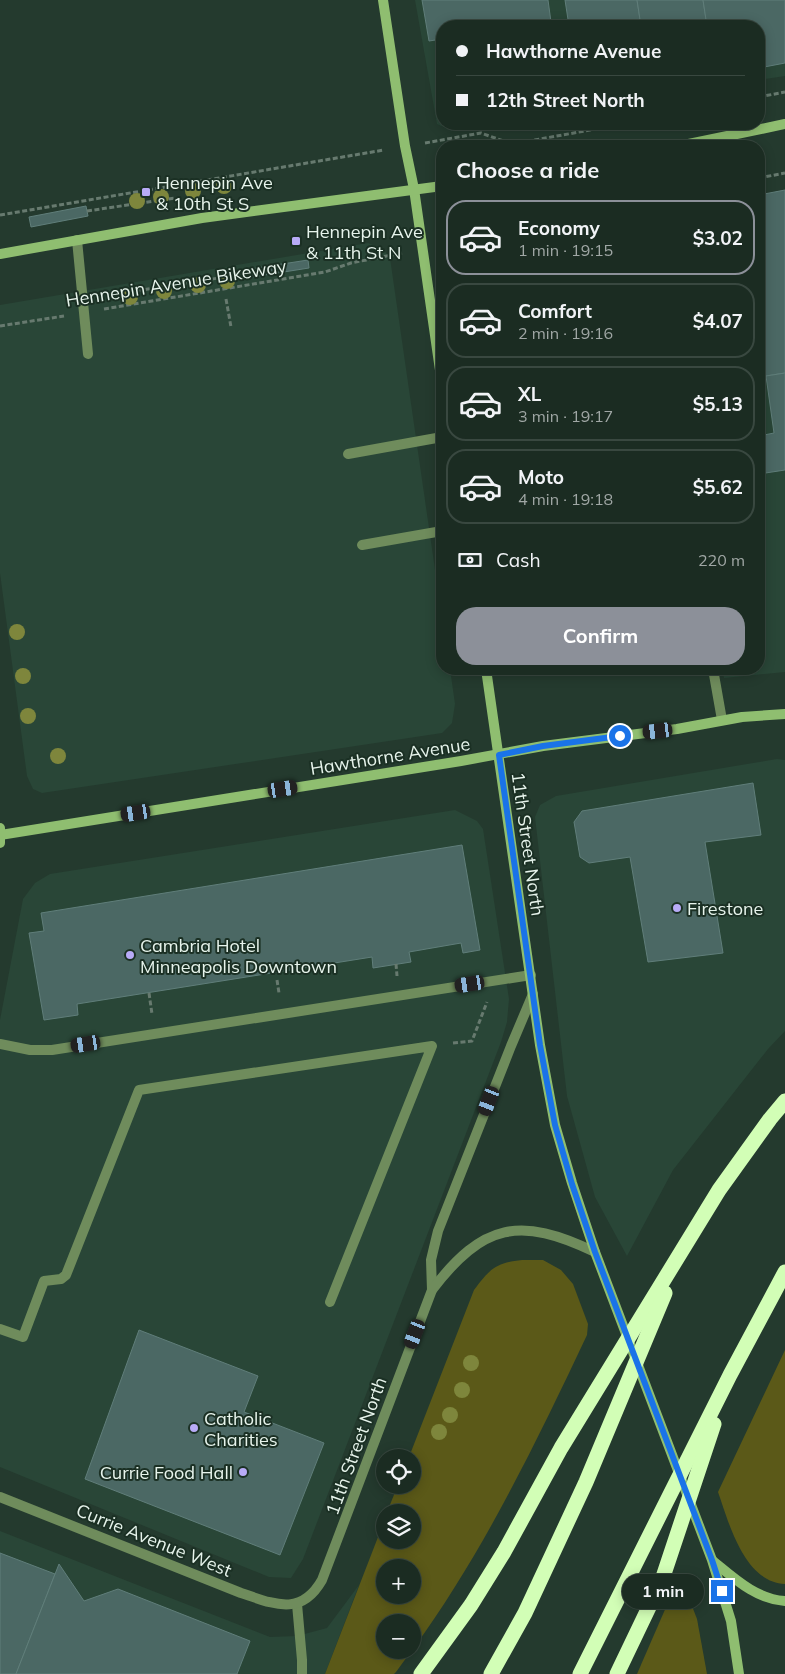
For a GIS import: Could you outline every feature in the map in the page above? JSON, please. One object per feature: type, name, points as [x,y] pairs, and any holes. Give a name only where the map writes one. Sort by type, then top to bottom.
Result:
[{"type":"highway","points":[[421,1674],[471,1605],[504,1552],[561,1448],[719,1190],[785,1101]]},
{"type":"highway","points":[[491,1674],[525,1613],[586,1482],[670,1280],[719,1190]]},
{"type":"highway","points":[[580,1674],[730,1375],[785,1272]]},
{"type":"highway","points":[[617,1674],[662,1580],[730,1375]]},
{"type":"street","points":[[382,0],[405,146],[414,189],[436,342]]},
{"type":"street","points":[[765,128],[785,124]]},
{"type":"street","points":[[707,140],[756,130]]},
{"type":"street","points":[[0,254],[202,218],[436,187]]},
{"type":"street","points":[[77,240],[88,354]]},
{"type":"street","points":[[348,454],[436,438]]},
{"type":"street","points":[[362,545],[436,532]]},
{"type":"street","name":"11th Street North","points":[[487,675],[533,994],[555,1125],[572,1184],[604,1277],[712,1560],[731,1621],[739,1674]]},
{"type":"street","points":[[714,675],[722,720]]},
{"type":"street","name":"Hawthorne Avenue","points":[[0,835],[499,755],[543,746],[677,729],[722,720],[785,714]]},
{"type":"street","points":[[0,1044],[30,1050],[52,1050],[531,975]]},
{"type":"street","name":"11th Street North","points":[[432,1290],[432,1260],[438,1231],[533,994]]},
{"type":"street","points":[[330,1302],[432,1046]]},
{"type":"street","points":[[0,1329],[23,1338],[44,1282],[61,1280],[66,1275],[139,1090],[432,1046]]},
{"type":"street","name":"11th Street North","points":[[297,1604],[313,1593],[322,1580],[432,1290],[447,1270],[466,1251],[489,1236],[500,1232],[524,1230],[548,1233],[575,1242],[595,1252]]},
{"type":"street","name":"Currie Avenue West","points":[[0,1497],[241,1593],[279,1605],[297,1604]]},
{"type":"street","points":[[712,1560],[757,1594],[785,1601]]},
{"type":"street","points":[[297,1604],[302,1674]]},
{"type":"path","points":[[765,96],[785,92]]},
{"type":"path","points":[[534,140],[590,130]]},
{"type":"path","points":[[442,140],[481,133],[501,140]]},
{"type":"path","points":[[0,215],[370,152]]},
{"type":"path","points":[[765,177],[785,173]]},
{"type":"path","points":[[87,211],[175,198]]},
{"type":"path","name":"Hennepin Avenue Bikeway","points":[[0,326],[325,272],[351,263],[386,257]]},
{"type":"path","points":[[115,294],[251,273]]},
{"type":"path","points":[[226,299],[231,327]]},
{"type":"path","points":[[432,1046],[472,1041],[490,996]]},
{"type":"shaded area","points":[[415,0],[785,0],[785,76],[765,79],[765,20],[436,20],[436,118]]},
{"type":"shaded area","points":[[368,243],[383,249],[390,258],[436,576],[436,675],[451,675],[455,704],[452,723],[442,733],[42,793],[33,789],[27,776],[0,573],[0,305]]},
{"type":"shaded area","points":[[785,371],[785,672],[765,674],[765,374]]},
{"type":"shaded area","points":[[723,675],[754,675],[724,678]]},
{"type":"shaded area","points":[[777,759],[785,760],[785,1031],[768,1049],[673,1170],[627,1256],[595,1197],[567,1096],[535,817],[540,805],[556,796]]},
{"type":"shaded area","points":[[455,810],[477,821],[483,829],[509,999],[507,1022],[303,1559],[291,1578],[269,1577],[0,1467],[0,1020],[23,899],[35,883],[50,874]]},
{"type":"shaded area","points":[[522,1260],[543,1260],[561,1270],[573,1284],[588,1324],[587,1335],[507,1497],[463,1575],[421,1637],[421,1614],[376,1614],[376,1659],[405,1659],[396,1672],[394,1674],[325,1674],[376,1542],[376,1549],[421,1549],[421,1504],[390,1504],[394,1494],[421,1494],[421,1449],[412,1449],[474,1290],[489,1272],[505,1263]]},
{"type":"shaded area","points":[[785,1350],[785,1584],[771,1581],[759,1573],[749,1562],[733,1534],[718,1492]]},
{"type":"shaded area","points":[[0,1531],[270,1637],[297,1636],[327,1628],[359,1585],[325,1674],[0,1674]]},
{"type":"shaded area","points":[[680,1575],[697,1619],[707,1674],[637,1674]]},
{"type":"building","points":[[422,0],[548,0],[551,20],[436,20],[436,40],[429,41]]},
{"type":"building","points":[[565,0],[637,0],[640,20],[568,20]]},
{"type":"building","points":[[637,0],[703,0],[706,20],[640,20]]},
{"type":"building","points":[[703,0],[785,0],[785,63],[765,67],[765,20],[706,20]]},
{"type":"building","points":[[785,190],[785,373],[765,376],[765,194]]},
{"type":"building","points":[[86,206],[88,216],[31,227],[29,217]]},
{"type":"building","points":[[308,260],[309,268],[252,277],[250,269]]},
{"type":"building","points":[[785,373],[785,470],[765,473],[765,435],[774,433],[766,376]]},
{"type":"building","name":"Firestone","points":[[753,783],[761,835],[705,842],[723,953],[648,962],[630,857],[589,863],[580,857],[574,822],[582,811]]},
{"type":"building","points":[[462,845],[480,950],[463,953],[461,943],[409,952],[411,962],[373,968],[372,957],[77,1004],[78,1015],[44,1020],[29,933],[44,931],[41,913]]},
{"type":"building","name":"Catholic Charities","points":[[139,1330],[258,1376],[244,1412],[324,1443],[280,1555],[85,1479]]},
{"type":"building","points":[[0,1553],[55,1574],[16,1674],[0,1674]]},
{"type":"building","points":[[59,1564],[84,1601],[118,1589],[250,1641],[237,1674],[16,1674]]},
{"type":"place","name":"Hennepin Ave & 10th St S","points":[[146,192]]},
{"type":"place","name":"Hennepin Ave & 11th St N","points":[[296,241]]},
{"type":"place","name":"Firestone","points":[[677,908]]},
{"type":"place","name":"Cambria Hotel Minneapolis Downtown","points":[[130,955]]},
{"type":"place","name":"Catholic Charities","points":[[194,1428]]},
{"type":"place","name":"Currie Food Hall","points":[[243,1472]]},
{"type":"route","points":[[620,736],[543,746],[499,755],[540,1045],[555,1125],[572,1184],[595,1252],[712,1560],[722,1591]]}]
